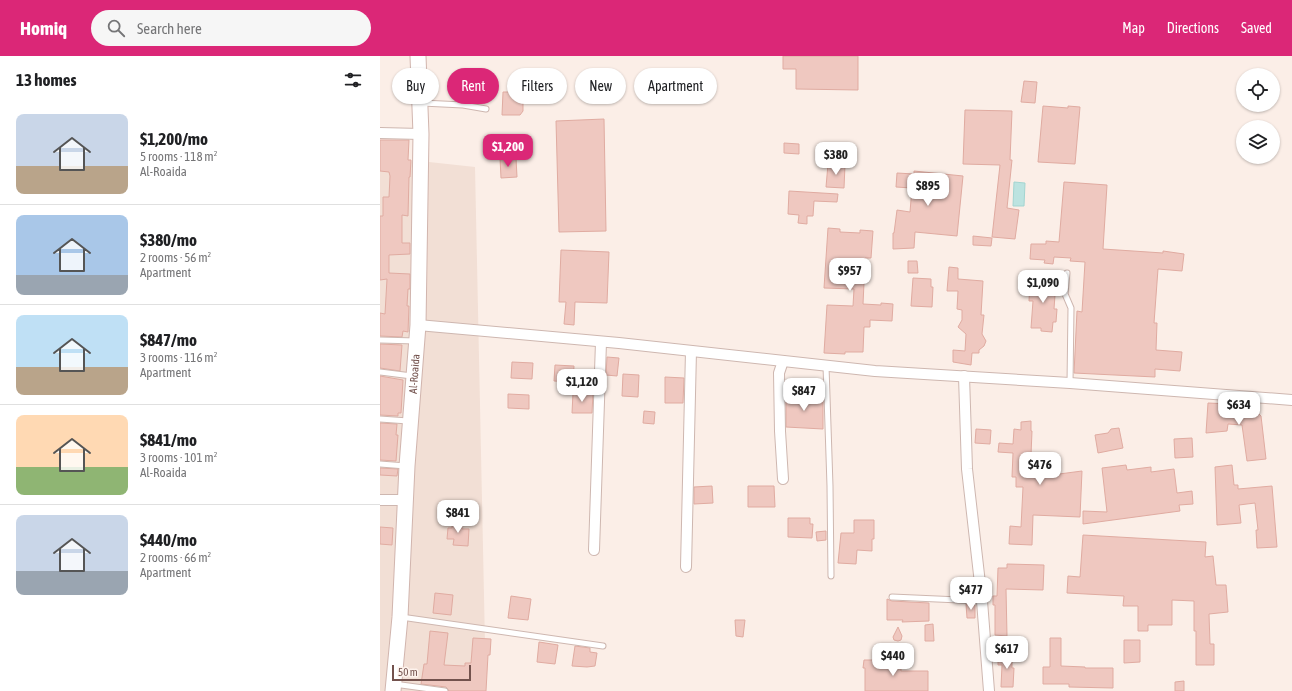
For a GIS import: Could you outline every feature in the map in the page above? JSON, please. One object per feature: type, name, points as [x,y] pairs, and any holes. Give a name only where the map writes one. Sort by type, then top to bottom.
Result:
[{"type":"street","name":"Al-Roaida","points":[[418,56],[418,68]]},
{"type":"street","name":"Al-Roaida","points":[[393,687],[400,617],[406,466],[411,422],[413,376],[418,325],[419,104]]},
{"type":"street","points":[[380,133],[420,134]]},
{"type":"street","points":[[418,325],[691,351],[875,371],[1070,383],[1292,400]]},
{"type":"street","points":[[594,550],[600,342]]},
{"type":"street","points":[[686,567],[691,351]]},
{"type":"street","points":[[783,361],[779,374],[783,479]]},
{"type":"street","points":[[964,376],[967,469],[982,601],[989,691]]},
{"type":"street","points":[[380,500],[405,500]]},
{"type":"lane","points":[[434,104],[486,109]]},
{"type":"lane","points":[[1067,273],[1065,294],[1071,308],[1070,383]]},
{"type":"lane","points":[[380,340],[417,341]]},
{"type":"lane","points":[[826,366],[831,576]]},
{"type":"lane","points":[[380,372],[413,376]]},
{"type":"lane","points":[[380,419],[411,422]]},
{"type":"lane","points":[[380,464],[406,466]]},
{"type":"lane","points":[[892,597],[982,601]]},
{"type":"lane","points":[[400,617],[603,646]]},
{"type":"lane","points":[[393,687],[445,691]]},
{"type":"shaded area","points":[[380,160],[429,162],[475,167],[486,691],[380,691]]},
{"type":"water","points":[[1014,182],[1025,183],[1024,206],[1013,206]]},
{"type":"building","points":[[783,56],[858,56],[858,90],[796,89],[796,69],[783,69]]},
{"type":"building","points":[[1024,81],[1037,82],[1035,103],[1021,102]]},
{"type":"building","points":[[503,92],[507,92],[507,104],[523,104],[523,111],[520,115],[502,115]]},
{"type":"building","points":[[1043,106],[1068,108],[1068,106],[1080,107],[1075,164],[1038,162]]},
{"type":"building","points":[[965,110],[1012,111],[1010,160],[1012,160],[1007,208],[1019,210],[1015,239],[992,237],[1000,165],[963,164]]},
{"type":"building","points":[[604,119],[606,231],[559,232],[556,121]]},
{"type":"building","points":[[380,140],[409,140],[408,160],[411,160],[408,216],[402,215],[402,243],[410,243],[410,254],[389,255],[389,273],[410,274],[410,289],[408,289],[407,306],[409,306],[408,332],[403,331],[402,337],[380,336],[380,313],[385,314],[387,279],[380,280],[380,216],[383,216],[383,197],[389,197],[390,176],[389,172],[380,171]]},
{"type":"building","points":[[784,143],[799,144],[799,154],[784,153]]},
{"type":"building","points":[[500,158],[516,158],[517,177],[501,178]]},
{"type":"building","points":[[828,164],[845,165],[844,188],[826,187]]},
{"type":"building","points":[[914,171],[963,176],[957,236],[915,232],[914,248],[893,249],[893,233],[897,210],[910,212],[912,188],[896,187],[897,173],[914,174]]},
{"type":"building","points":[[1064,182],[1107,185],[1103,249],[1163,253],[1163,251],[1184,254],[1182,271],[1158,269],[1154,323],[1157,323],[1156,350],[1182,352],[1180,371],[1155,369],[1155,377],[1074,373],[1077,311],[1082,312],[1085,262],[1070,261],[1071,258],[1054,257],[1053,264],[1044,263],[1045,260],[1030,259],[1031,244],[1046,244],[1046,241],[1059,242]]},
{"type":"building","points":[[789,191],[838,194],[837,202],[814,201],[813,216],[807,216],[807,224],[798,223],[799,215],[788,214]]},
{"type":"building","points":[[828,228],[840,229],[840,232],[860,233],[860,230],[873,231],[871,258],[865,258],[865,271],[869,277],[864,283],[863,304],[893,304],[892,321],[870,320],[870,327],[864,327],[863,352],[845,352],[845,354],[824,353],[827,305],[853,306],[854,289],[824,288]]},
{"type":"building","points":[[973,236],[992,238],[991,246],[973,245]]},
{"type":"building","points":[[561,250],[609,252],[607,303],[575,302],[574,325],[564,324],[566,302],[559,302]]},
{"type":"building","points":[[908,261],[917,261],[918,273],[908,273]]},
{"type":"building","points":[[949,267],[958,268],[958,279],[983,281],[981,315],[984,315],[982,334],[986,341],[984,346],[979,350],[979,353],[972,353],[971,365],[953,362],[953,350],[965,351],[966,334],[958,327],[962,320],[962,310],[957,309],[958,291],[947,291]]},
{"type":"building","points":[[913,278],[931,279],[931,287],[933,287],[932,307],[911,306]]},
{"type":"building","points":[[1030,279],[1056,281],[1054,309],[1057,309],[1056,322],[1053,322],[1052,332],[1041,331],[1041,328],[1031,328],[1033,301],[1029,301]]},
{"type":"building","points":[[380,344],[402,345],[400,371],[380,368]]},
{"type":"building","points":[[607,357],[619,358],[617,376],[606,375]]},
{"type":"building","points":[[512,362],[533,363],[532,379],[511,378]]},
{"type":"building","points":[[555,365],[574,366],[573,382],[554,381]]},
{"type":"building","points":[[623,374],[639,375],[638,397],[622,396]]},
{"type":"building","points":[[380,376],[403,380],[401,413],[398,413],[398,416],[380,415]]},
{"type":"building","points":[[665,377],[684,378],[683,403],[665,403]]},
{"type":"building","points":[[786,387],[795,387],[794,401],[815,401],[815,396],[823,395],[823,429],[786,427]]},
{"type":"building","points":[[573,393],[593,393],[592,413],[572,413]]},
{"type":"building","points":[[508,394],[529,395],[529,409],[508,408]]},
{"type":"building","points":[[1208,403],[1250,405],[1261,416],[1266,459],[1247,461],[1242,425],[1228,424],[1227,431],[1206,433]]},
{"type":"building","points":[[644,411],[655,412],[654,424],[643,423]]},
{"type":"building","points":[[1031,421],[1031,455],[1059,456],[1059,460],[1042,463],[1044,476],[1082,471],[1080,517],[1033,515],[1032,545],[1009,544],[1010,526],[1021,527],[1023,487],[1016,487],[1016,477],[1012,477],[1013,453],[998,452],[999,443],[1013,444],[1014,429],[1021,430],[1021,422]]},
{"type":"building","points":[[380,423],[397,424],[396,435],[398,435],[396,461],[380,460]]},
{"type":"building","points":[[1119,428],[1123,448],[1098,453],[1095,435],[1108,433],[1111,429]]},
{"type":"building","points":[[976,429],[991,430],[990,444],[975,443]]},
{"type":"building","points":[[1192,438],[1193,457],[1175,458],[1174,439]]},
{"type":"building","points":[[1126,465],[1127,470],[1151,467],[1151,472],[1174,469],[1177,493],[1192,491],[1193,504],[1179,505],[1180,511],[1083,524],[1083,511],[1107,512],[1102,468]]},
{"type":"building","points":[[1232,465],[1234,485],[1238,485],[1238,489],[1272,486],[1277,547],[1257,548],[1256,530],[1258,530],[1255,503],[1239,505],[1241,523],[1217,525],[1215,467]]},
{"type":"building","points":[[380,468],[398,469],[397,476],[380,475]]},
{"type":"building","points":[[712,486],[713,503],[694,504],[694,487]]},
{"type":"building","points":[[748,486],[774,486],[775,507],[748,507]]},
{"type":"building","points":[[788,518],[810,518],[810,524],[813,524],[812,538],[788,537]]},
{"type":"building","points":[[854,520],[874,520],[874,539],[872,539],[872,551],[857,550],[856,564],[838,563],[841,533],[854,533]]},
{"type":"building","points":[[452,521],[462,521],[462,529],[469,529],[468,546],[453,545],[454,539],[447,539],[448,528],[452,528]]},
{"type":"building","points":[[380,527],[393,528],[392,545],[380,544]]},
{"type":"building","points":[[826,531],[826,540],[817,541],[816,532]]},
{"type":"building","points":[[1083,535],[1206,542],[1205,557],[1213,556],[1216,585],[1226,585],[1228,612],[1209,614],[1210,644],[1214,644],[1214,665],[1196,665],[1194,601],[1172,600],[1172,625],[1148,625],[1148,631],[1138,631],[1138,606],[1123,606],[1124,596],[1067,593],[1068,576],[1080,577]]},
{"type":"building","points":[[1007,564],[1044,565],[1043,590],[1006,589],[1007,636],[995,635],[995,605],[993,605],[993,596],[997,596],[998,568],[1007,568]]},
{"type":"building","points":[[435,593],[453,595],[451,615],[433,613]]},
{"type":"building","points":[[511,596],[531,599],[528,620],[508,618]]},
{"type":"building","points":[[887,599],[892,601],[929,603],[929,621],[902,622],[903,620],[887,620]]},
{"type":"building","points":[[966,604],[975,605],[975,618],[967,618]]},
{"type":"building","points":[[735,620],[745,620],[743,637],[736,636]]},
{"type":"building","points":[[933,624],[934,641],[925,641],[925,625]]},
{"type":"building","points":[[898,627],[902,636],[901,640],[898,641],[894,640],[893,637]]},
{"type":"building","points":[[430,631],[448,633],[444,665],[465,666],[465,663],[471,663],[473,638],[491,639],[490,655],[488,655],[486,691],[449,691],[446,687],[421,684],[424,664],[427,664]]},
{"type":"building","points":[[1050,638],[1061,638],[1061,666],[1113,668],[1113,688],[1069,687],[1069,684],[1043,684],[1043,667],[1050,667]]},
{"type":"building","points":[[1124,640],[1140,640],[1140,662],[1124,663]]},
{"type":"building","points":[[539,642],[558,645],[555,664],[537,662]]},
{"type":"building","points":[[575,646],[590,648],[590,652],[597,653],[595,666],[572,666]]},
{"type":"building","points":[[998,654],[1012,654],[1012,668],[1014,668],[1013,687],[1001,687],[1002,665],[998,665]]},
{"type":"building","points":[[864,660],[901,660],[901,671],[928,671],[928,691],[865,691],[865,668],[863,668]]},
{"type":"building","points":[[1184,681],[1184,691],[1175,691],[1175,682]]}]
